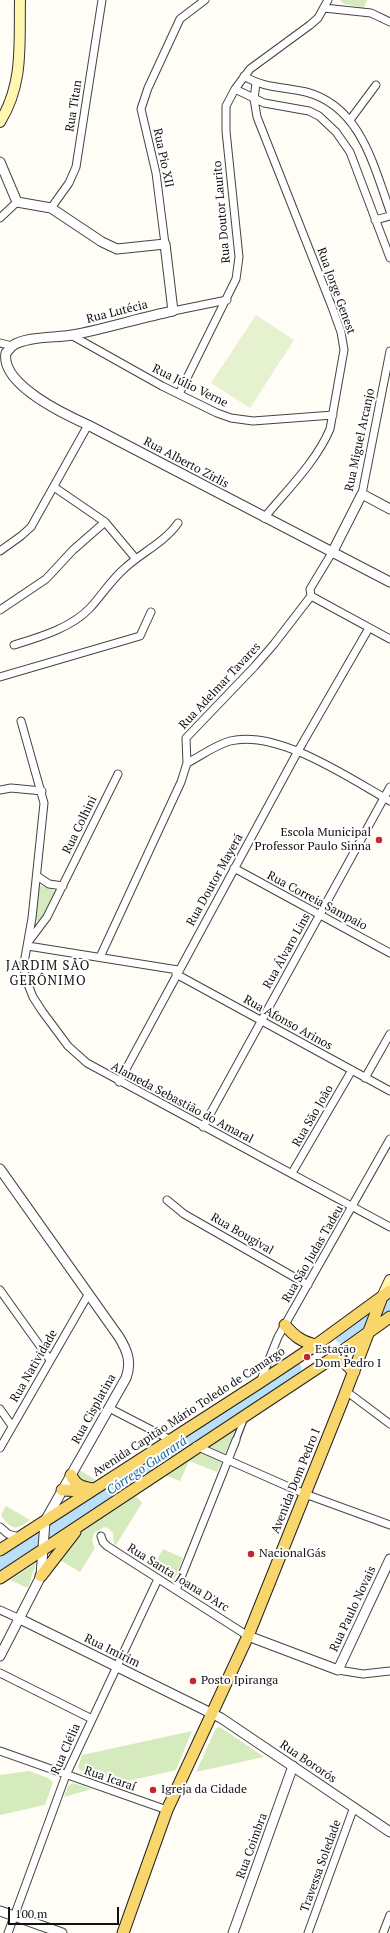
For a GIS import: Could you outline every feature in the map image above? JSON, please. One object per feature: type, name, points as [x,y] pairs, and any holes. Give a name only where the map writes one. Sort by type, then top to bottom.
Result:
[{"type":"main road","points":[[0,122],[12,100],[18,75],[20,1]]},
{"type":"main road","name":"Avenida Dom Pedro I","points":[[123,1933],[167,1810],[248,1636],[390,1280]]},
{"type":"main road","name":"Avenida Capitão Mário Toledo de Camargo","points":[[1,1549],[44,1525],[92,1490],[259,1383],[384,1298]]},
{"type":"main road","points":[[0,1578],[43,1545],[81,1523],[196,1446],[334,1357],[371,1327],[390,1317]]},
{"type":"main road","points":[[285,1325],[296,1337],[305,1342],[316,1345]]},
{"type":"main road","points":[[334,1357],[344,1362],[354,1372]]},
{"type":"main road","points":[[71,1475],[74,1482],[80,1486],[92,1490]]},
{"type":"main road","points":[[62,1490],[92,1490]]},
{"type":"main road","points":[[41,1576],[81,1523]]},
{"type":"street","name":"Rua Titan","points":[[51,208],[69,183],[76,167],[102,0]]},
{"type":"street","name":"Rua Pio XII","points":[[172,311],[156,173],[141,109],[148,88],[180,19],[205,0]]},
{"type":"street","points":[[328,0],[318,18],[255,65],[244,76],[235,89],[264,103],[309,112],[319,116],[332,127],[343,139],[350,152],[390,258]]},
{"type":"street","points":[[324,8],[371,13],[390,22]]},
{"type":"street","points":[[244,76],[256,83],[300,90],[315,95],[331,103],[350,120],[364,141],[388,195],[390,211]]},
{"type":"street","name":"Rua Jorge Genest","points":[[256,83],[254,99],[257,117],[297,216],[343,338],[344,350],[326,439],[314,457],[264,518]]},
{"type":"street","points":[[350,120],[376,85]]},
{"type":"street","name":"Rua Doutor Laurito","points":[[180,394],[236,279],[239,257],[232,198],[225,113],[235,89]]},
{"type":"street","points":[[0,162],[17,202]]},
{"type":"street","points":[[17,202],[51,208],[102,242],[117,249],[165,244]]},
{"type":"street","points":[[0,218],[17,202]]},
{"type":"street","points":[[375,220],[390,216]]},
{"type":"street","name":"Rua Lutécia","points":[[12,346],[45,337],[70,335],[172,311],[227,300]]},
{"type":"street","name":"Rua Júlio Verne","points":[[70,335],[217,413],[240,420],[286,420],[332,415]]},
{"type":"street","points":[[0,343],[12,346]]},
{"type":"street","name":"Rua Alberto Zirlis","points":[[12,346],[3,358],[3,371],[10,382],[42,404],[88,425],[302,538],[332,551],[390,582]]},
{"type":"street","name":"Rua Miguel Arcanjo","points":[[332,551],[362,494],[390,351]]},
{"type":"street","points":[[0,551],[32,526],[88,425]]},
{"type":"street","points":[[54,487],[105,522],[136,559]]},
{"type":"street","points":[[362,494],[390,509]]},
{"type":"street","points":[[0,610],[46,579],[73,550],[105,522]]},
{"type":"street","points":[[14,645],[40,637],[82,616],[108,585],[136,559],[169,533],[178,523]]},
{"type":"street","name":"Rua Adelmar Tavares","points":[[100,957],[181,782],[187,763],[185,744],[186,738],[274,644],[311,596],[310,589],[332,551]]},
{"type":"street","points":[[311,596],[390,639]]},
{"type":"street","points":[[0,677],[140,636],[152,612]]},
{"type":"street","name":"Rua Doutor Mayerá","points":[[119,1082],[177,972],[298,751],[369,628]]},
{"type":"street","name":"Alameda Sebastião do Amaral","points":[[21,721],[42,791],[44,810],[24,970],[27,986],[33,997],[74,1052],[87,1063],[119,1082],[292,1173],[390,1227]]},
{"type":"street","points":[[187,763],[221,744],[236,740],[267,741],[298,751],[387,799]]},
{"type":"street","name":"Rua Colhini","points":[[28,944],[47,917],[118,774]]},
{"type":"street","name":"Rua Álvaro Lins","points":[[203,1127],[320,915],[387,799],[390,787]]},
{"type":"street","points":[[0,790],[11,788],[42,791]]},
{"type":"street","name":"Rua Correia Sampaio","points":[[234,868],[390,953]]},
{"type":"street","points":[[36,876],[49,884],[63,886]]},
{"type":"street","name":"Rua Afonso Arinos","points":[[28,944],[177,972],[261,1021],[390,1091]]},
{"type":"street","points":[[365,1078],[390,1034]]},
{"type":"street","name":"Rua São João","points":[[292,1173],[352,1070]]},
{"type":"street","name":"Rua São Judas Tadeu","points":[[259,1383],[285,1325],[390,1139]]},
{"type":"street","name":"Rua Cisplatina","points":[[0,1169],[119,1337],[128,1354],[129,1362],[128,1373],[44,1525],[41,1576],[0,1656]]},
{"type":"street","name":"Rua Bougival","points":[[167,1200],[184,1214],[308,1285]]},
{"type":"street","points":[[0,1290],[50,1360]]},
{"type":"street","name":"Rua Natividade","points":[[0,1448],[88,1295]]},
{"type":"street","points":[[346,1391],[390,1424]]},
{"type":"street","points":[[108,1408],[171,1440]]},
{"type":"street","points":[[0,1409],[12,1426]]},
{"type":"street","points":[[176,1590],[247,1413]]},
{"type":"street","points":[[196,1446],[305,1494],[390,1525]]},
{"type":"street","points":[[1,1549],[1,1528],[19,1538]]},
{"type":"street","name":"Rua Santa Joana D'Arc","points":[[101,1536],[102,1542],[106,1546],[248,1636]]},
{"type":"street","name":"Rua Paulo Novais","points":[[338,1670],[390,1559]]},
{"type":"street","name":"Rua Clélia","points":[[8,1933],[66,1775],[158,1579]]},
{"type":"street","name":"Rua Imirim","points":[[0,1610],[213,1714]]},
{"type":"street","points":[[248,1636],[338,1670],[363,1674],[390,1671]]},
{"type":"street","points":[[0,1673],[92,1719]]},
{"type":"street","name":"Rua Bororós","points":[[213,1714],[390,1832]]},
{"type":"street","name":"Rua Icaraí","points":[[0,1751],[167,1810]]},
{"type":"street","name":"Rua Coimbra","points":[[233,1933],[293,1766]]},
{"type":"street","name":"Travessa Soledade","points":[[308,1933],[354,1807]]},
{"type":"street","points":[[0,1911],[62,1933]]},
{"type":"street","points":[[383,1933],[390,1915]]},
{"type":"green space","points":[[340,0],[367,0],[364,8],[344,4]]},
{"type":"green space","points":[[256,315],[294,340],[250,408],[211,383]]},
{"type":"green space","points":[[39,885],[55,891],[41,920],[37,921],[36,919]]},
{"type":"green space","points":[[236,1428],[217,1472],[189,1461],[180,1481],[165,1475]]},
{"type":"green space","points":[[78,1469],[96,1480],[92,1482],[82,1481],[78,1476]]},
{"type":"green space","points":[[136,1496],[142,1503],[116,1545],[114,1544],[113,1533],[108,1528],[104,1527],[94,1533],[92,1541],[95,1548],[80,1572],[58,1559],[81,1532]]},
{"type":"green space","points":[[6,1506],[30,1520],[21,1526],[11,1526],[1,1515]]},
{"type":"green space","points":[[163,1549],[183,1558],[174,1581],[153,1567]]},
{"type":"green space","points":[[36,1563],[28,1588],[10,1580]]},
{"type":"green space","points":[[220,1727],[264,1757],[196,1772],[216,1728]]},
{"type":"green space","points":[[192,1731],[176,1770],[123,1782],[80,1770],[78,1767],[82,1755]]},
{"type":"green space","points":[[29,1771],[48,1778],[53,1782],[45,1805],[0,1815],[0,1775]]},
{"type":"green space","points":[[73,1783],[92,1789],[64,1797],[68,1786]]},
{"type":"waterway","name":"Córrego Guarará","points":[[342,1337],[390,1303]]},
{"type":"waterway","name":"Córrego Guarará","points":[[0,1565],[295,1368]]},
{"type":"place","name":"Escola Municipal Professor Paulo Sinna","points":[[379,840]]},
{"type":"place","name":"Estação Dom Pedro I","points":[[307,1357]]},
{"type":"place","name":"NacionalGás","points":[[251,1554]]},
{"type":"place","name":"Posto Ipiranga","points":[[193,1681]]},
{"type":"place","name":"Igreja da Cidade","points":[[153,1790]]},
{"type":"district","name":"JARDIM SÃO GERÔNIMO","points":[[48,974]]}]
